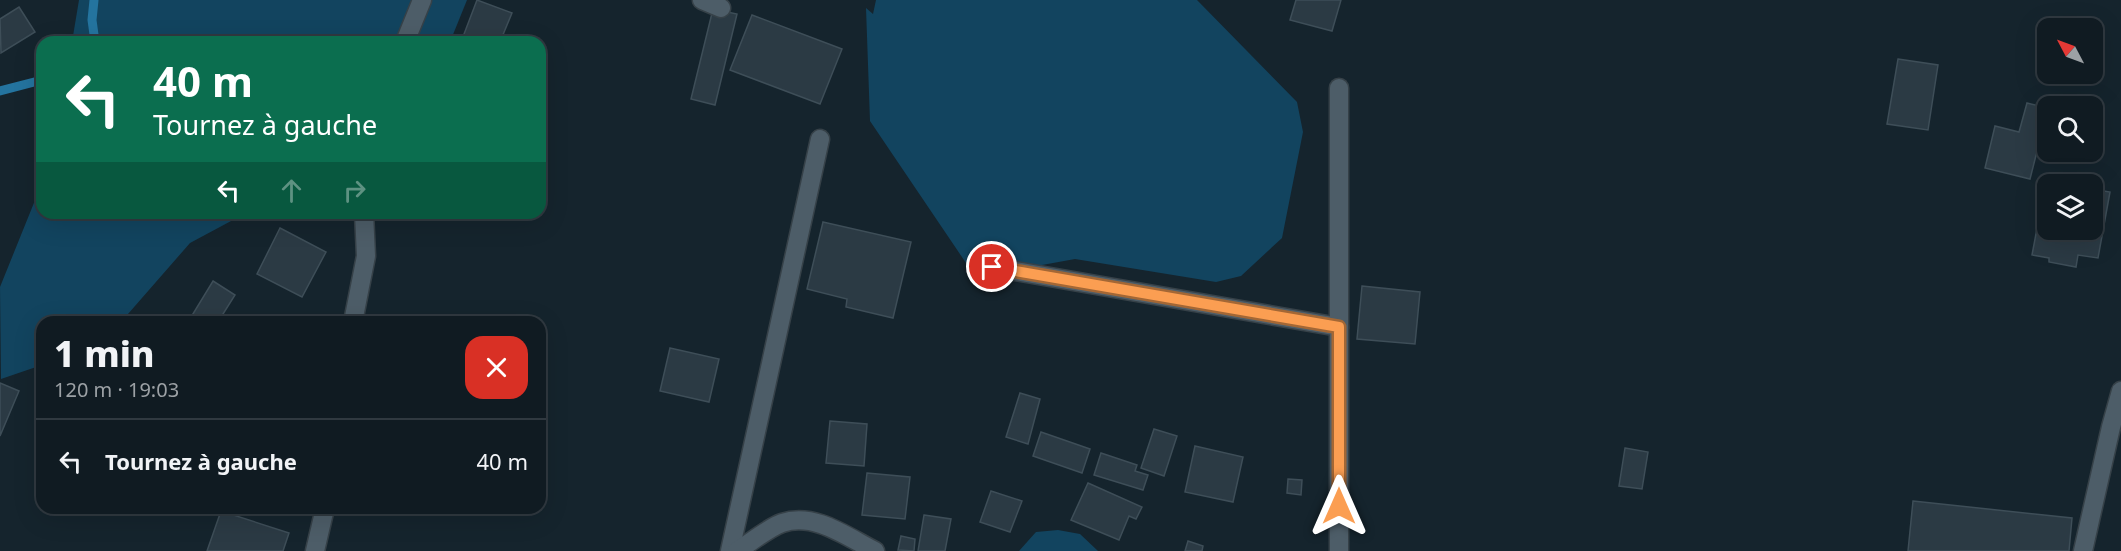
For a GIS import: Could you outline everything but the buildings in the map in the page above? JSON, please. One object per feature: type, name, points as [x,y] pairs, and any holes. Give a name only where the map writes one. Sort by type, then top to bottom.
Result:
[{"type":"street","points":[[407,36],[422,0]]},
{"type":"street","points":[[702,0],[721,8]]},
{"type":"street","points":[[1339,88],[1339,551]]},
{"type":"street","points":[[730,551],[820,139]]},
{"type":"street","points":[[354,316],[366,256],[364,219]]},
{"type":"street","points":[[992,267],[1339,327]]},
{"type":"street","points":[[2083,551],[2121,391]]},
{"type":"street","points":[[315,551],[324,514]]},
{"type":"street","points":[[737,551],[781,523],[798,521],[817,522],[875,551]]},
{"type":"shaded area","points":[[79,0],[467,0],[452,36],[73,36]]},
{"type":"shaded area","points":[[876,0],[1197,0],[1297,102],[1303,132],[1282,238],[1241,276],[1216,282],[1075,259],[993,274],[966,263],[870,121],[866,8],[873,14]]},
{"type":"shaded area","points":[[36,198],[36,219],[235,219],[190,243],[126,316],[36,316],[36,367],[1,379],[0,287]]},
{"type":"shaded area","points":[[1058,530],[1080,534],[1098,551],[1019,551],[1036,532]]},
{"type":"waterway","points":[[94,0],[92,20],[94,36]]},
{"type":"waterway","points":[[0,91],[36,82]]},
{"type":"route","points":[[992,267],[1339,327],[1339,506]]}]
